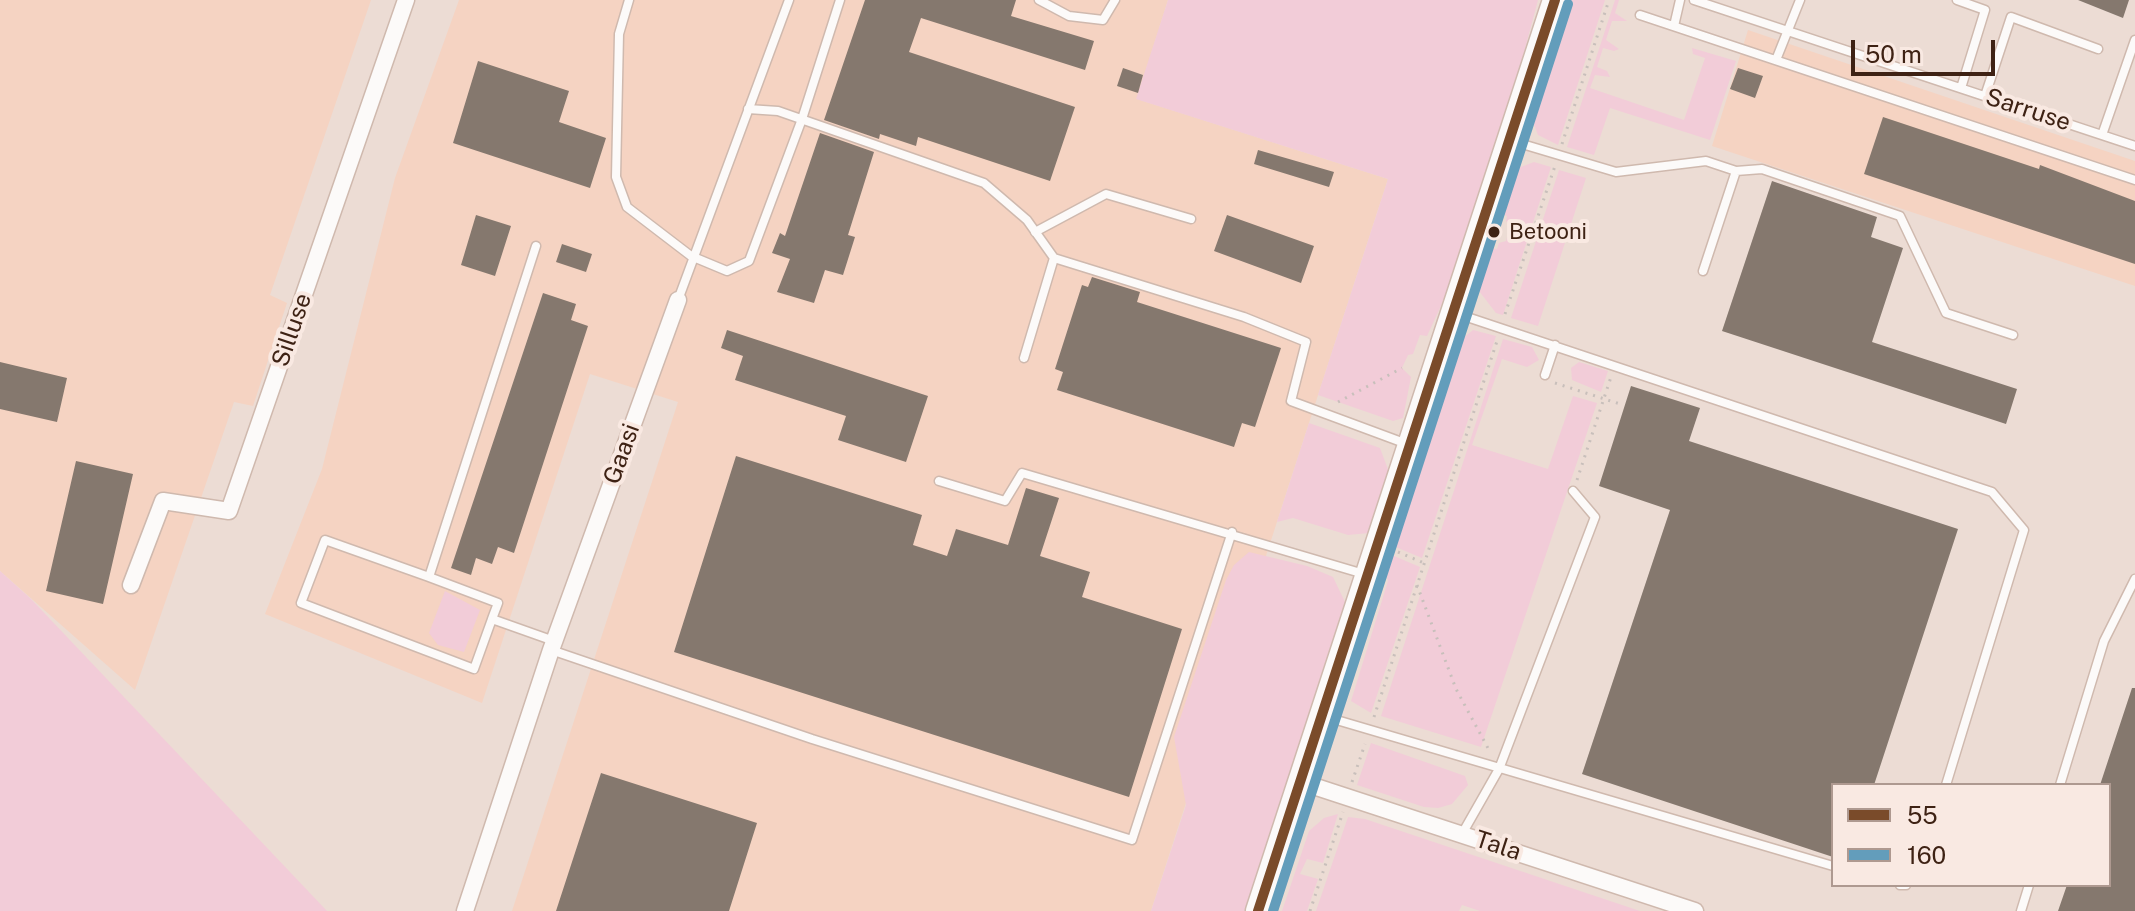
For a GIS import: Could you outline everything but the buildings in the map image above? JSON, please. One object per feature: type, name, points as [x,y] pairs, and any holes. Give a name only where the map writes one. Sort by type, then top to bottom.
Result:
[{"type":"street","name":"Silluse","points":[[131,585],[163,501],[229,511],[406,0]]},
{"type":"street","points":[[1258,911],[1555,0]]},
{"type":"street","name":"Gaasi","points":[[465,911],[552,646],[678,300]]},
{"type":"street","name":"Tala","points":[[1301,782],[1695,911]]},
{"type":"lane","points":[[629,0],[619,34],[616,177],[627,207],[691,256],[727,271],[749,261],[802,119],[840,0]]},
{"type":"lane","name":"Gaasi","points":[[678,300],[691,256],[789,0]]},
{"type":"lane","points":[[1039,0],[1069,16],[1103,20],[1115,0]]},
{"type":"lane","points":[[1674,26],[1680,0]]},
{"type":"lane","name":"Sarruse","points":[[1694,0],[2135,146]]},
{"type":"lane","points":[[1776,60],[1800,0]]},
{"type":"lane","points":[[1957,0],[1985,10],[1961,88]]},
{"type":"lane","points":[[1640,15],[2135,180]]},
{"type":"lane","points":[[1985,96],[2011,17],[2098,49]]},
{"type":"lane","points":[[2102,135],[2135,40]]},
{"type":"lane","points":[[748,109],[778,111],[984,183],[1035,232],[1054,258],[1244,317],[1306,342],[1291,401],[1411,445]]},
{"type":"lane","points":[[1511,141],[1616,172],[1706,161],[1736,171],[1762,169],[1900,216],[1946,313],[2013,335]]},
{"type":"lane","points":[[1703,271],[1736,171]]},
{"type":"lane","points":[[1035,232],[1106,194],[1191,219]]},
{"type":"lane","points":[[429,577],[536,246]]},
{"type":"lane","points":[[1024,358],[1054,258]]},
{"type":"lane","points":[[1454,312],[1992,492],[2024,530],[1947,783]]},
{"type":"lane","points":[[1548,378],[1555,345]]},
{"type":"lane","points":[[939,481],[1005,501],[1022,473],[1176,521],[1232,532],[1369,575]]},
{"type":"lane","points":[[1461,834],[1499,769],[1595,517],[1573,491]]},
{"type":"lane","points":[[492,619],[552,646],[812,739],[1132,840],[1232,532]]},
{"type":"lane","points":[[325,540],[498,603],[492,619],[474,669],[301,603],[325,540]]},
{"type":"lane","points":[[2061,783],[2104,641],[2135,579]]},
{"type":"lane","points":[[1322,716],[1831,865]]},
{"type":"lane","points":[[2021,911],[2028,887]]},
{"type":"path","points":[[1310,911],[1609,0]]},
{"type":"path","points":[[1573,491],[1615,366]]},
{"type":"path","points":[[1320,412],[1402,368]]},
{"type":"path","points":[[1548,378],[1620,404]]},
{"type":"path","points":[[1379,544],[1424,563]]},
{"type":"path","points":[[1417,585],[1456,689],[1499,769]]},
{"type":"shaded area","points":[[0,0],[371,0],[270,295],[287,303],[253,406],[234,402],[135,690],[0,571]]},
{"type":"shaded area","points":[[459,0],[1168,0],[1137,99],[1388,179],[1151,911],[512,911],[678,402],[590,374],[482,703],[265,614],[322,469],[395,178]]},
{"type":"shaded area","points":[[1168,0],[1538,0],[1511,101],[1445,297],[1427,336],[1420,335],[1413,354],[1408,355],[1402,368],[1411,377],[1403,418],[1393,421],[1318,395],[1388,179],[1136,99]]},
{"type":"shaded area","points":[[1571,0],[1605,0],[1558,145],[1538,135],[1531,117]]},
{"type":"shaded area","points":[[1615,0],[1619,0],[1615,13],[1627,21],[1612,21],[1606,40],[1619,49],[1603,48],[1597,67],[1607,71],[1610,77],[1595,75],[1590,88],[1684,120],[1705,58],[1693,54],[1692,48],[1736,61],[1710,140],[1610,108],[1594,155],[1567,147]]},
{"type":"shaded area","points":[[1748,30],[2135,161],[2135,286],[1712,146]]},
{"type":"shaded area","points":[[1534,162],[1551,167],[1503,315],[1496,313],[1479,291],[1480,271],[1491,248],[1497,249],[1499,243],[1506,241],[1510,227],[1507,216],[1502,214],[1513,170]]},
{"type":"shaded area","points":[[1559,170],[1586,178],[1538,326],[1511,318]]},
{"type":"shaded area","points":[[1473,330],[1496,336],[1422,558],[1391,545],[1456,344]]},
{"type":"shaded area","points":[[1503,339],[1532,347],[1539,360],[1527,367],[1502,359],[1472,445],[1548,469],[1573,396],[1597,403],[1481,747],[1381,716]]},
{"type":"shaded area","points":[[1579,362],[1608,371],[1601,392],[1572,380],[1571,368]]},
{"type":"shaded area","points":[[1309,423],[1380,448],[1389,472],[1369,533],[1348,535],[1293,518],[1277,522]]},
{"type":"shaded area","points":[[1249,552],[1307,566],[1333,577],[1345,602],[1246,911],[1151,911],[1186,805],[1174,737],[1226,580],[1234,565]]},
{"type":"shaded area","points":[[1387,553],[1420,567],[1371,713],[1351,701],[1388,581],[1383,564]]},
{"type":"shaded area","points":[[0,571],[31,599],[327,911],[0,911]]},
{"type":"shaded area","points":[[445,591],[480,610],[464,652],[438,645],[429,633]]},
{"type":"shaded area","points":[[1371,743],[1465,776],[1468,785],[1452,804],[1438,808],[1424,807],[1357,785]]},
{"type":"shaded area","points":[[1338,814],[1323,863],[1307,859],[1300,874],[1318,879],[1307,911],[1282,911],[1309,831],[1324,818]]},
{"type":"shaded area","points":[[1348,817],[1365,819],[1640,911],[1480,911],[1462,905],[1459,911],[1316,911]]},
{"type":"transit line","name":"55","points":[[1258,911],[1555,0]]},
{"type":"transit line","name":"160","points":[[1273,911],[1568,4]]},
{"type":"place","name":"Betooni","points":[[1494,232]]}]
